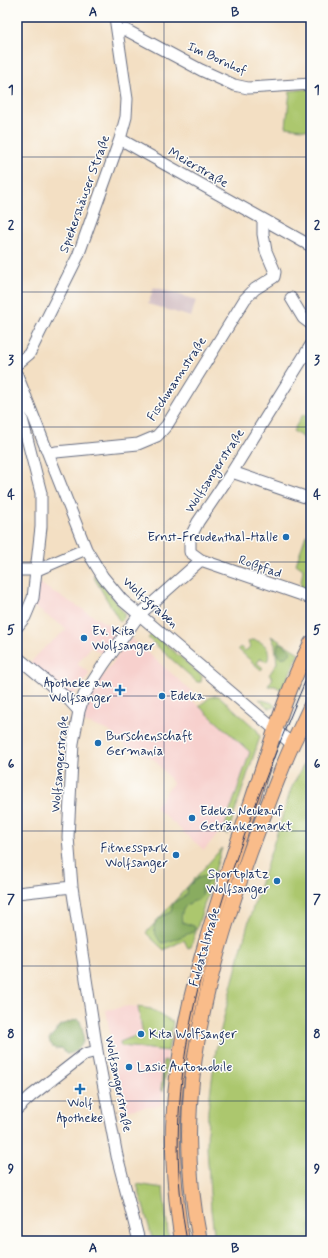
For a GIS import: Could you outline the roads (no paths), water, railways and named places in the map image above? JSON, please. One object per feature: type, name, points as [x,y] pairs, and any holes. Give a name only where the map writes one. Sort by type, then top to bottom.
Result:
[{"type":"main road","name":"Fuldatalstraße","points":[[182,1241],[175,1181],[173,1126],[180,1054],[194,987],[211,922],[274,729],[298,669],[311,643]]},
{"type":"main road","name":"Fuldatalstraße","points":[[200,1241],[194,1209],[189,1136],[194,1061],[200,1030],[212,976],[235,895],[252,846],[292,744],[311,705]]},
{"type":"street","name":"Spiekershäuser Straße","points":[[17,364],[29,354],[78,256],[120,139],[126,117],[127,99],[115,17]]},
{"type":"street","name":"Im Bornhof","points":[[117,30],[126,30],[201,70],[234,85],[248,88],[311,84]]},
{"type":"street","name":"Meierstraße","points":[[120,139],[311,246]]},
{"type":"street","name":"Fischmannstraße","points":[[49,454],[56,452],[138,444],[157,436],[167,425],[245,299],[256,289],[274,277],[275,272],[266,251],[263,234],[263,220]]},
{"type":"street","points":[[291,298],[302,318],[311,324]]},
{"type":"street","name":"Wolfsangerstraße","points":[[139,1241],[117,1156],[97,1051],[72,887],[68,838],[73,743],[79,711],[84,696],[104,664],[139,615],[200,560],[190,552],[190,538],[198,522],[232,472],[311,344]]},
{"type":"street","name":"Wolfsgraben","points":[[17,375],[86,549],[103,577],[122,600],[292,744]]},
{"type":"street","points":[[17,627],[25,617],[32,598],[42,527],[41,493],[20,413],[19,401],[26,397]]},
{"type":"street","points":[[232,472],[311,499]]},
{"type":"street","points":[[17,570],[37,570],[86,549]]},
{"type":"street","name":"Roßpfad","points":[[200,560],[311,598]]},
{"type":"street","points":[[17,657],[69,700],[79,711]]},
{"type":"street","points":[[17,893],[72,887]]},
{"type":"street","points":[[17,1109],[85,1054],[97,1051]]},
{"type":"tram line","points":[[187,1241],[180,1194],[178,1148],[180,1102],[185,1056],[193,1011],[203,966],[230,877],[268,772],[311,668]]},
{"type":"place","name":"Ernst-Freudenthal-Halle","points":[[286,537]]},
{"type":"place","name":"Ev. Kita Wolfsanger","points":[[84,638]]},
{"type":"place","name":"Apotheke am Wolfsanger","points":[[120,690]]},
{"type":"place","name":"Edeka","points":[[162,696]]},
{"type":"place","name":"Burschenschaft Germania","points":[[98,743]]},
{"type":"place","name":"Edeka Neukauf Getränkemarkt","points":[[192,818]]},
{"type":"place","name":"Fitnesspark Wolfsanger","points":[[176,855]]},
{"type":"place","name":"Sportplatz Wolfsanger","points":[[277,881]]},
{"type":"place","name":"Kita Wolfsanger","points":[[141,1034]]},
{"type":"place","name":"Lasic Automobile","points":[[129,1067]]},
{"type":"place","name":"Wolf Apotheke","points":[[80,1089]]}]
